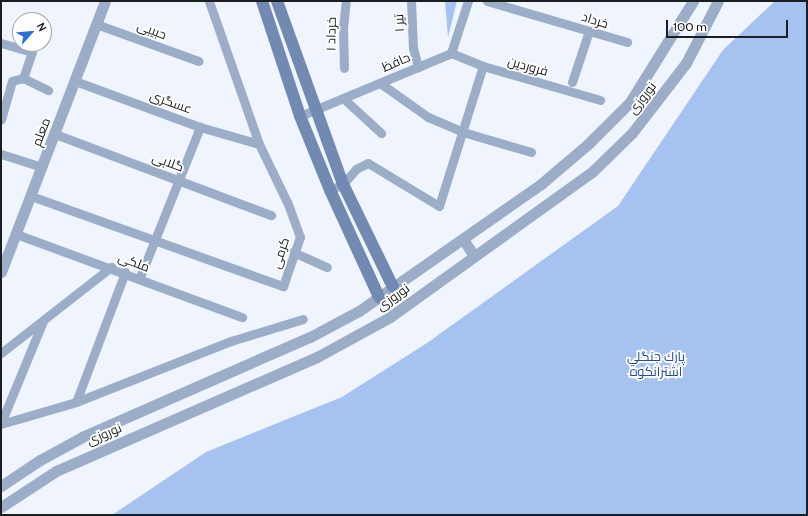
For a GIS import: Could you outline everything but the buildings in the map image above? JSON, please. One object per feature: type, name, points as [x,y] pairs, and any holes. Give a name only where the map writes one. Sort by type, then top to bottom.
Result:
[{"type":"main road","name":"نوروزی","points":[[262,1],[300,116],[330,190],[379,297]]},
{"type":"main road","name":"نوروزی","points":[[276,1],[314,110],[343,184],[393,287]]},
{"type":"street","name":"معلم","points":[[1,272],[105,1]]},
{"type":"street","name":"کرمی","points":[[31,196],[284,286],[293,252],[300,237],[288,202],[259,144],[209,1]]},
{"type":"street","name":"خرداد ۱","points":[[344,68],[343,28],[346,1]]},
{"type":"street","name":"تیر ۱","points":[[411,1],[414,48],[418,66]]},
{"type":"street","points":[[451,53],[468,1]]},
{"type":"street","name":"خرداد","points":[[487,1],[627,42]]},
{"type":"street","name":"نوروزی","points":[[1,486],[40,460],[84,436],[310,337],[379,297],[463,239],[541,184],[588,144],[630,102],[693,1]]},
{"type":"street","name":"نوروزی","points":[[1,507],[37,482],[82,459],[318,357],[354,339],[390,317],[592,172],[632,133],[686,63],[718,1]]},
{"type":"street","name":"حبیبی","points":[[96,24],[199,61]]},
{"type":"street","points":[[572,82],[589,31]]},
{"type":"street","points":[[1,43],[32,52],[23,78]]},
{"type":"street","name":"حافظ","points":[[300,116],[451,53]]},
{"type":"street","name":"فروردین","points":[[451,53],[483,66],[600,100]]},
{"type":"street","points":[[330,190],[343,184],[356,169],[368,163],[439,206],[483,66]]},
{"type":"street","points":[[1,119],[12,81],[23,78],[48,90]]},
{"type":"street","name":"عسگری","points":[[75,81],[200,126],[259,144]]},
{"type":"street","points":[[380,83],[428,117],[463,132],[532,152]]},
{"type":"street","points":[[343,98],[381,133]]},
{"type":"street","points":[[140,277],[200,126]]},
{"type":"street","name":"گلابی","points":[[55,134],[271,215]]},
{"type":"street","points":[[1,154],[42,167]]},
{"type":"street","name":"ملکی","points":[[16,234],[140,277],[242,317]]},
{"type":"street","points":[[463,239],[474,256]]},
{"type":"street","points":[[293,252],[327,268]]},
{"type":"street","points":[[1,353],[111,267]]},
{"type":"street","points":[[76,402],[125,272]]},
{"type":"street","points":[[1,424],[76,402],[231,341],[303,318]]},
{"type":"street","points":[[1,424],[43,320]]},
{"type":"green space","points":[[445,1],[457,1],[448,37]]},
{"type":"green space","name":"پارك جنگلي اشترانكوه","points":[[775,1],[807,1],[807,515],[112,515],[206,452],[342,397],[427,343],[618,206],[723,50]]}]
